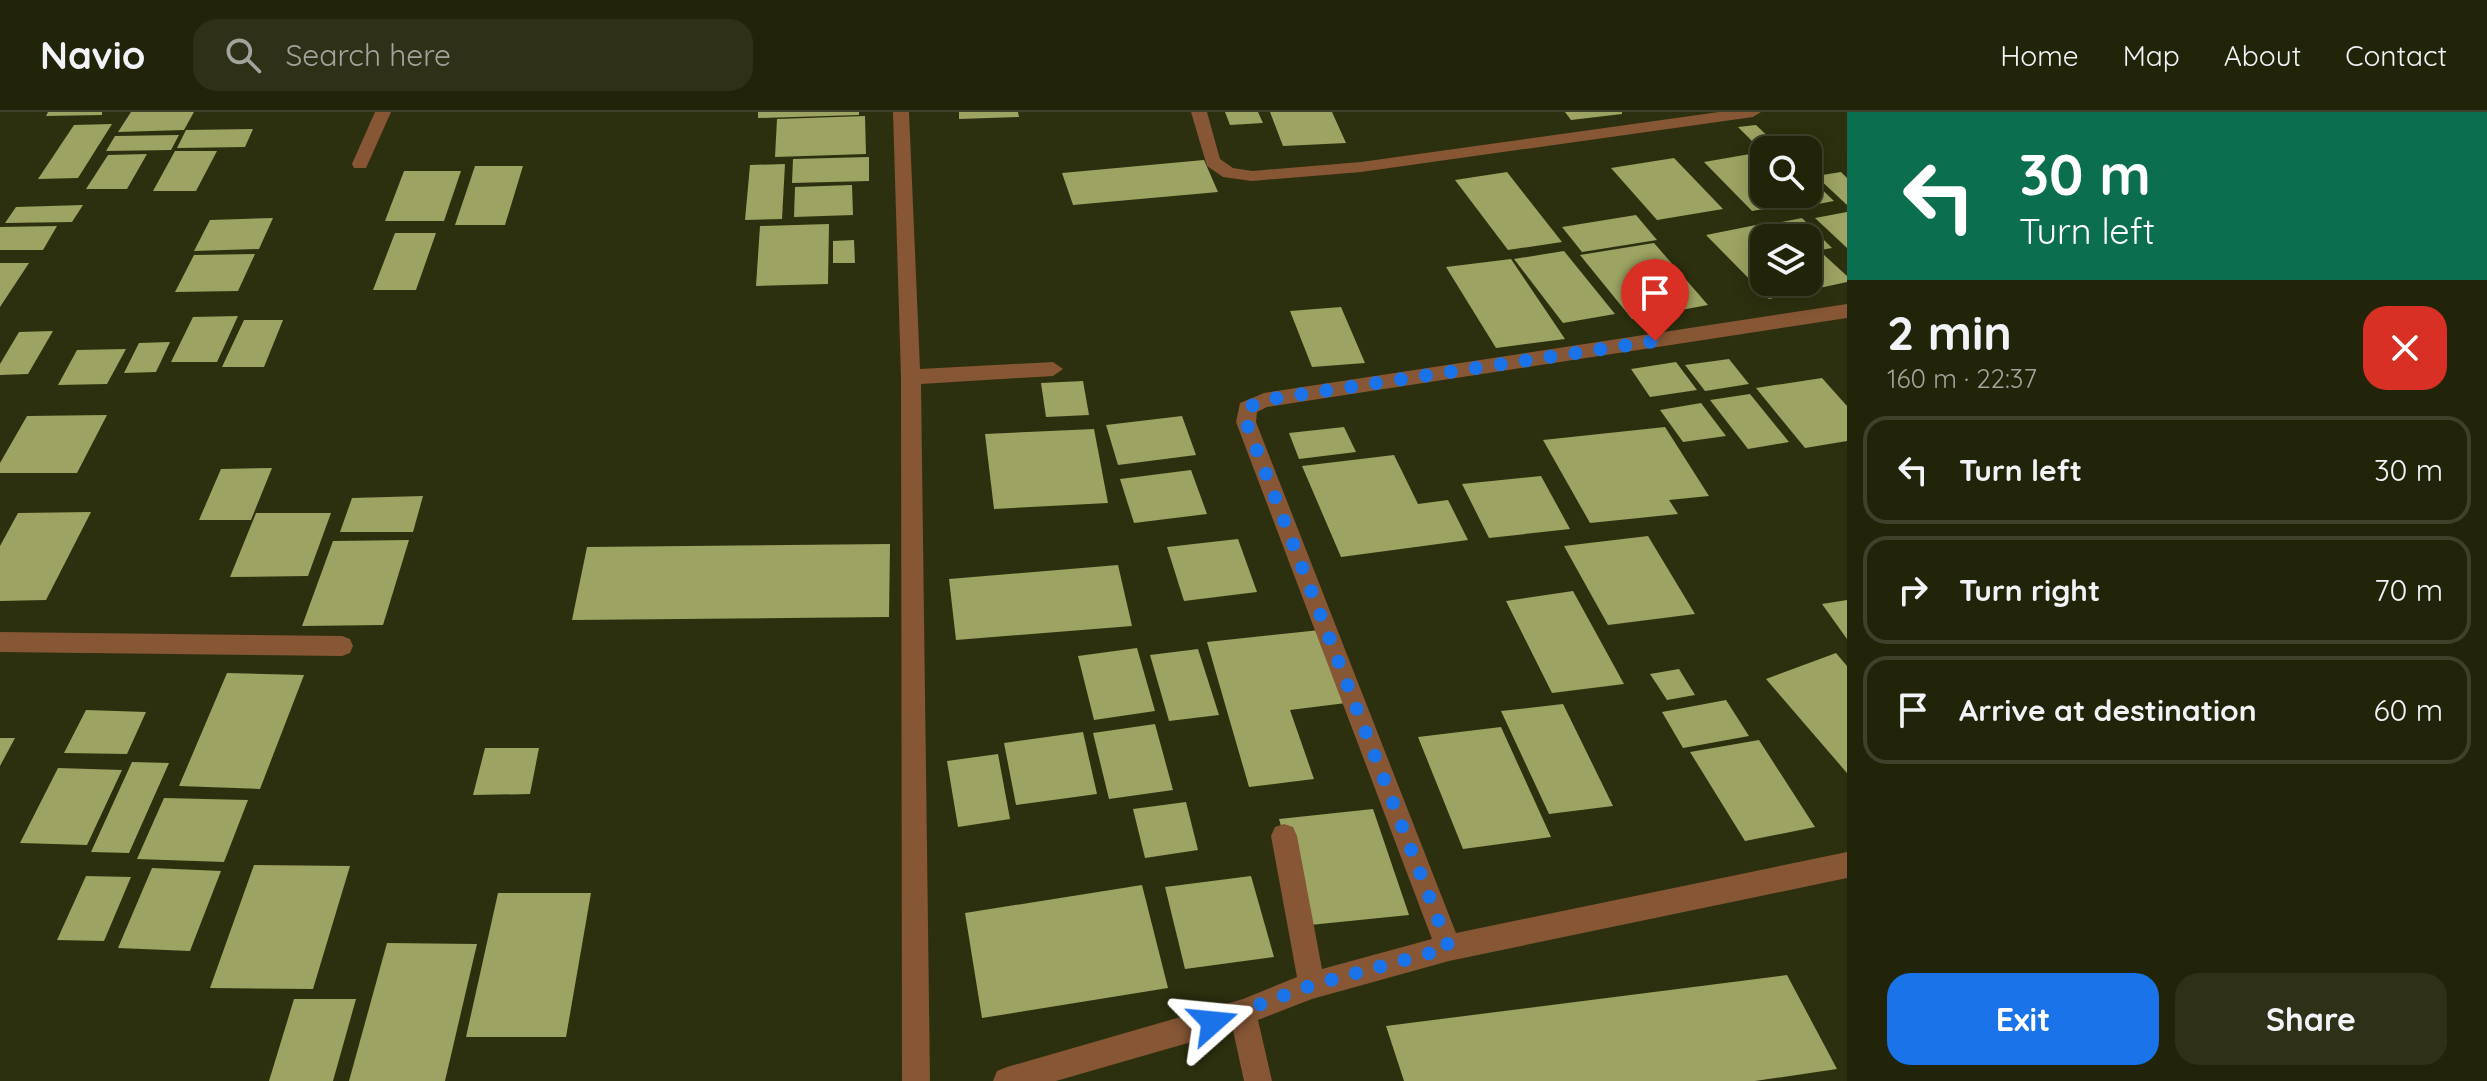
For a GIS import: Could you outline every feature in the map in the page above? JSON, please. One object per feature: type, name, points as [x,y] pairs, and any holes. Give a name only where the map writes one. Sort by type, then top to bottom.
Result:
[{"type":"street","points":[[360,164],[383,112]]},
{"type":"street","points":[[901,112],[911,377],[916,1081]]},
{"type":"street","points":[[1199,112],[1213,162],[1229,173],[1252,176],[1361,167],[1753,112]]},
{"type":"street","points":[[1449,948],[1246,422],[1247,408],[1264,400],[1847,311]]},
{"type":"street","points":[[911,377],[1053,369]]},
{"type":"street","points":[[0,642],[342,646]]},
{"type":"street","points":[[1284,836],[1312,985]]},
{"type":"street","points":[[1007,1081],[1243,1013],[1312,985],[1449,948],[1847,865]]},
{"type":"street","points":[[1243,1013],[1258,1081]]},
{"type":"building","points":[[48,112],[102,112],[102,115],[46,116]]},
{"type":"building","points":[[131,112],[194,112],[184,130],[118,132]]},
{"type":"building","points":[[758,112],[859,112],[859,115],[758,118]]},
{"type":"building","points":[[959,112],[1018,112],[1019,117],[959,119]]},
{"type":"building","points":[[1225,112],[1258,112],[1263,123],[1230,125]]},
{"type":"building","points":[[1270,112],[1332,112],[1346,143],[1283,146]]},
{"type":"building","points":[[1565,112],[1622,112],[1622,114],[1571,120]]},
{"type":"building","points":[[865,116],[866,154],[775,157],[777,119]]},
{"type":"building","points":[[112,124],[78,178],[38,179],[74,125]]},
{"type":"building","points":[[1756,125],[1767,136],[1750,136],[1750,139],[1738,127]]},
{"type":"building","points":[[253,129],[245,147],[177,148],[186,130]]},
{"type":"building","points":[[179,135],[171,150],[106,151],[115,136]]},
{"type":"building","points":[[175,151],[217,151],[196,191],[153,191]]},
{"type":"building","points":[[147,154],[127,189],[86,189],[108,155]]},
{"type":"building","points":[[1750,154],[1750,208],[1770,208],[1752,211],[1704,162]]},
{"type":"building","points":[[869,157],[869,181],[792,183],[793,159]]},
{"type":"building","points":[[1674,158],[1723,209],[1657,220],[1611,168]]},
{"type":"building","points":[[1204,160],[1218,192],[1073,205],[1062,173]]},
{"type":"building","points":[[785,164],[782,219],[745,220],[750,165]]},
{"type":"building","points":[[475,166],[523,166],[505,225],[455,225]]},
{"type":"building","points":[[404,171],[461,171],[444,221],[385,221]]},
{"type":"building","points":[[1507,172],[1562,242],[1508,250],[1455,180]]},
{"type":"building","points":[[1841,172],[1847,178],[1847,205],[1822,182],[1822,175]]},
{"type":"building","points":[[852,185],[853,215],[794,217],[795,187]]},
{"type":"building","points":[[1822,189],[1834,201],[1822,203]]},
{"type":"building","points":[[83,205],[72,222],[5,223],[16,207]]},
{"type":"building","points":[[1847,212],[1847,248],[1822,224],[1815,218]]},
{"type":"building","points":[[1636,215],[1657,240],[1582,252],[1562,227]]},
{"type":"building","points":[[273,218],[259,249],[194,251],[210,220]]},
{"type":"building","points":[[1802,218],[1808,224],[1772,224]]},
{"type":"building","points":[[829,224],[828,284],[756,286],[760,226]]},
{"type":"building","points":[[57,226],[43,250],[0,250],[0,227]]},
{"type":"building","points":[[1750,226],[1750,280],[1706,235]]},
{"type":"building","points":[[395,233],[436,233],[416,290],[373,290]]},
{"type":"building","points":[[1822,238],[1832,248],[1822,250]]},
{"type":"building","points":[[854,240],[855,263],[833,263],[833,241]]},
{"type":"building","points":[[1654,243],[1708,305],[1632,319],[1580,255]]},
{"type":"building","points":[[1564,251],[1615,314],[1563,323],[1514,259]]},
{"type":"building","points":[[255,254],[238,291],[175,292],[194,255]]},
{"type":"building","points":[[1822,254],[1847,276],[1847,282],[1822,287]]},
{"type":"building","points":[[1511,259],[1565,339],[1496,348],[1446,267]]},
{"type":"building","points":[[0,263],[29,263],[0,307]]},
{"type":"building","points":[[1341,307],[1365,363],[1312,367],[1290,311]]},
{"type":"building","points":[[238,316],[217,362],[171,362],[193,317]]},
{"type":"building","points":[[244,320],[283,320],[264,367],[222,367]]},
{"type":"building","points":[[53,331],[28,374],[0,375],[0,364],[19,332]]},
{"type":"building","points":[[170,342],[156,372],[124,373],[139,343]]},
{"type":"building","points":[[126,349],[107,384],[58,385],[77,350]]},
{"type":"building","points":[[1729,359],[1749,384],[1705,391],[1685,365]]},
{"type":"building","points":[[1676,362],[1697,390],[1650,397],[1631,369]]},
{"type":"building","points":[[1822,378],[1847,406],[1847,441],[1805,448],[1756,388]]},
{"type":"building","points":[[1083,381],[1089,415],[1046,417],[1041,383]]},
{"type":"building","points":[[1750,394],[1789,442],[1748,449],[1710,400]]},
{"type":"building","points":[[1701,403],[1726,436],[1683,442],[1660,410]]},
{"type":"building","points":[[107,415],[77,473],[0,473],[0,463],[27,416]]},
{"type":"building","points":[[1182,416],[1196,455],[1118,465],[1106,425]]},
{"type":"building","points":[[1344,427],[1356,452],[1299,459],[1289,433]]},
{"type":"building","points":[[1665,427],[1709,496],[1669,500],[1678,514],[1590,523],[1543,440]]},
{"type":"building","points":[[1094,429],[1108,503],[994,509],[985,434]]},
{"type":"building","points":[[1394,455],[1418,504],[1448,500],[1468,540],[1341,557],[1302,466]]},
{"type":"building","points":[[272,468],[251,520],[199,520],[221,469]]},
{"type":"building","points":[[1191,470],[1207,514],[1134,523],[1120,479]]},
{"type":"building","points":[[1541,476],[1570,529],[1489,538],[1462,484]]},
{"type":"building","points":[[423,496],[413,532],[340,532],[352,498]]},
{"type":"building","points":[[91,512],[46,600],[0,601],[0,546],[18,513]]},
{"type":"building","points":[[256,513],[331,513],[308,576],[230,577]]},
{"type":"building","points":[[1648,536],[1695,614],[1608,625],[1564,546]]},
{"type":"building","points":[[1238,539],[1257,592],[1184,601],[1167,547]]},
{"type":"building","points":[[409,540],[383,625],[302,626],[333,541]]},
{"type":"building","points":[[890,544],[889,617],[572,620],[587,547]]},
{"type":"building","points":[[1118,565],[1132,626],[956,640],[949,579]]},
{"type":"building","points":[[1573,591],[1624,684],[1552,693],[1506,601]]},
{"type":"building","points":[[1847,600],[1847,639],[1822,604]]},
{"type":"building","points":[[1320,630],[1346,703],[1290,710],[1314,779],[1249,787],[1207,642]]},
{"type":"building","points":[[1137,648],[1155,711],[1094,720],[1078,656]]},
{"type":"building","points":[[1198,649],[1219,715],[1169,721],[1150,655]]},
{"type":"building","points":[[1836,653],[1847,666],[1847,773],[1766,679]]},
{"type":"building","points":[[1679,669],[1695,695],[1667,700],[1650,674]]},
{"type":"building","points":[[227,673],[304,675],[260,789],[179,786]]},
{"type":"building","points":[[1726,700],[1749,736],[1683,748],[1662,712]]},
{"type":"building","points":[[1563,704],[1613,806],[1549,814],[1501,711]]},
{"type":"building","points":[[86,710],[146,712],[127,754],[64,753]]},
{"type":"building","points":[[1155,724],[1173,790],[1109,799],[1093,733]]},
{"type":"building","points":[[1501,727],[1551,837],[1463,849],[1418,737]]},
{"type":"building","points":[[1083,732],[1097,794],[1016,805],[1004,743]]},
{"type":"building","points":[[0,738],[15,738],[0,766]]},
{"type":"building","points":[[1759,740],[1815,827],[1745,841],[1690,752]]},
{"type":"building","points":[[485,748],[539,748],[530,794],[473,795]]},
{"type":"building","points":[[998,754],[1010,819],[958,827],[947,761]]},
{"type":"building","points":[[132,762],[169,763],[129,853],[91,852]]},
{"type":"building","points":[[58,768],[122,770],[87,845],[20,843]]},
{"type":"building","points":[[164,798],[248,800],[224,862],[137,859]]},
{"type":"building","points":[[1186,802],[1198,850],[1145,858],[1133,809]]},
{"type":"building","points":[[1373,809],[1409,915],[1310,925],[1279,819]]},
{"type":"building","points":[[254,865],[350,866],[313,989],[210,988]]},
{"type":"building","points":[[152,868],[221,871],[190,951],[118,948]]},
{"type":"building","points":[[86,876],[131,877],[104,941],[57,940]]},
{"type":"building","points":[[1251,876],[1274,957],[1185,969],[1165,887]]},
{"type":"building","points":[[1142,885],[1168,988],[982,1018],[965,913]]},
{"type":"building","points":[[498,893],[591,893],[566,1037],[466,1037]]},
{"type":"building","points":[[387,943],[477,944],[445,1081],[349,1081]]},
{"type":"building","points":[[1787,975],[1837,1069],[1755,1081],[1404,1081],[1386,1026]]},
{"type":"building","points":[[294,999],[356,999],[333,1081],[269,1081]]},
{"type":"route","points":[[1213,1022],[1312,985],[1449,948],[1246,422],[1247,408],[1264,400],[1655,341]]}]
